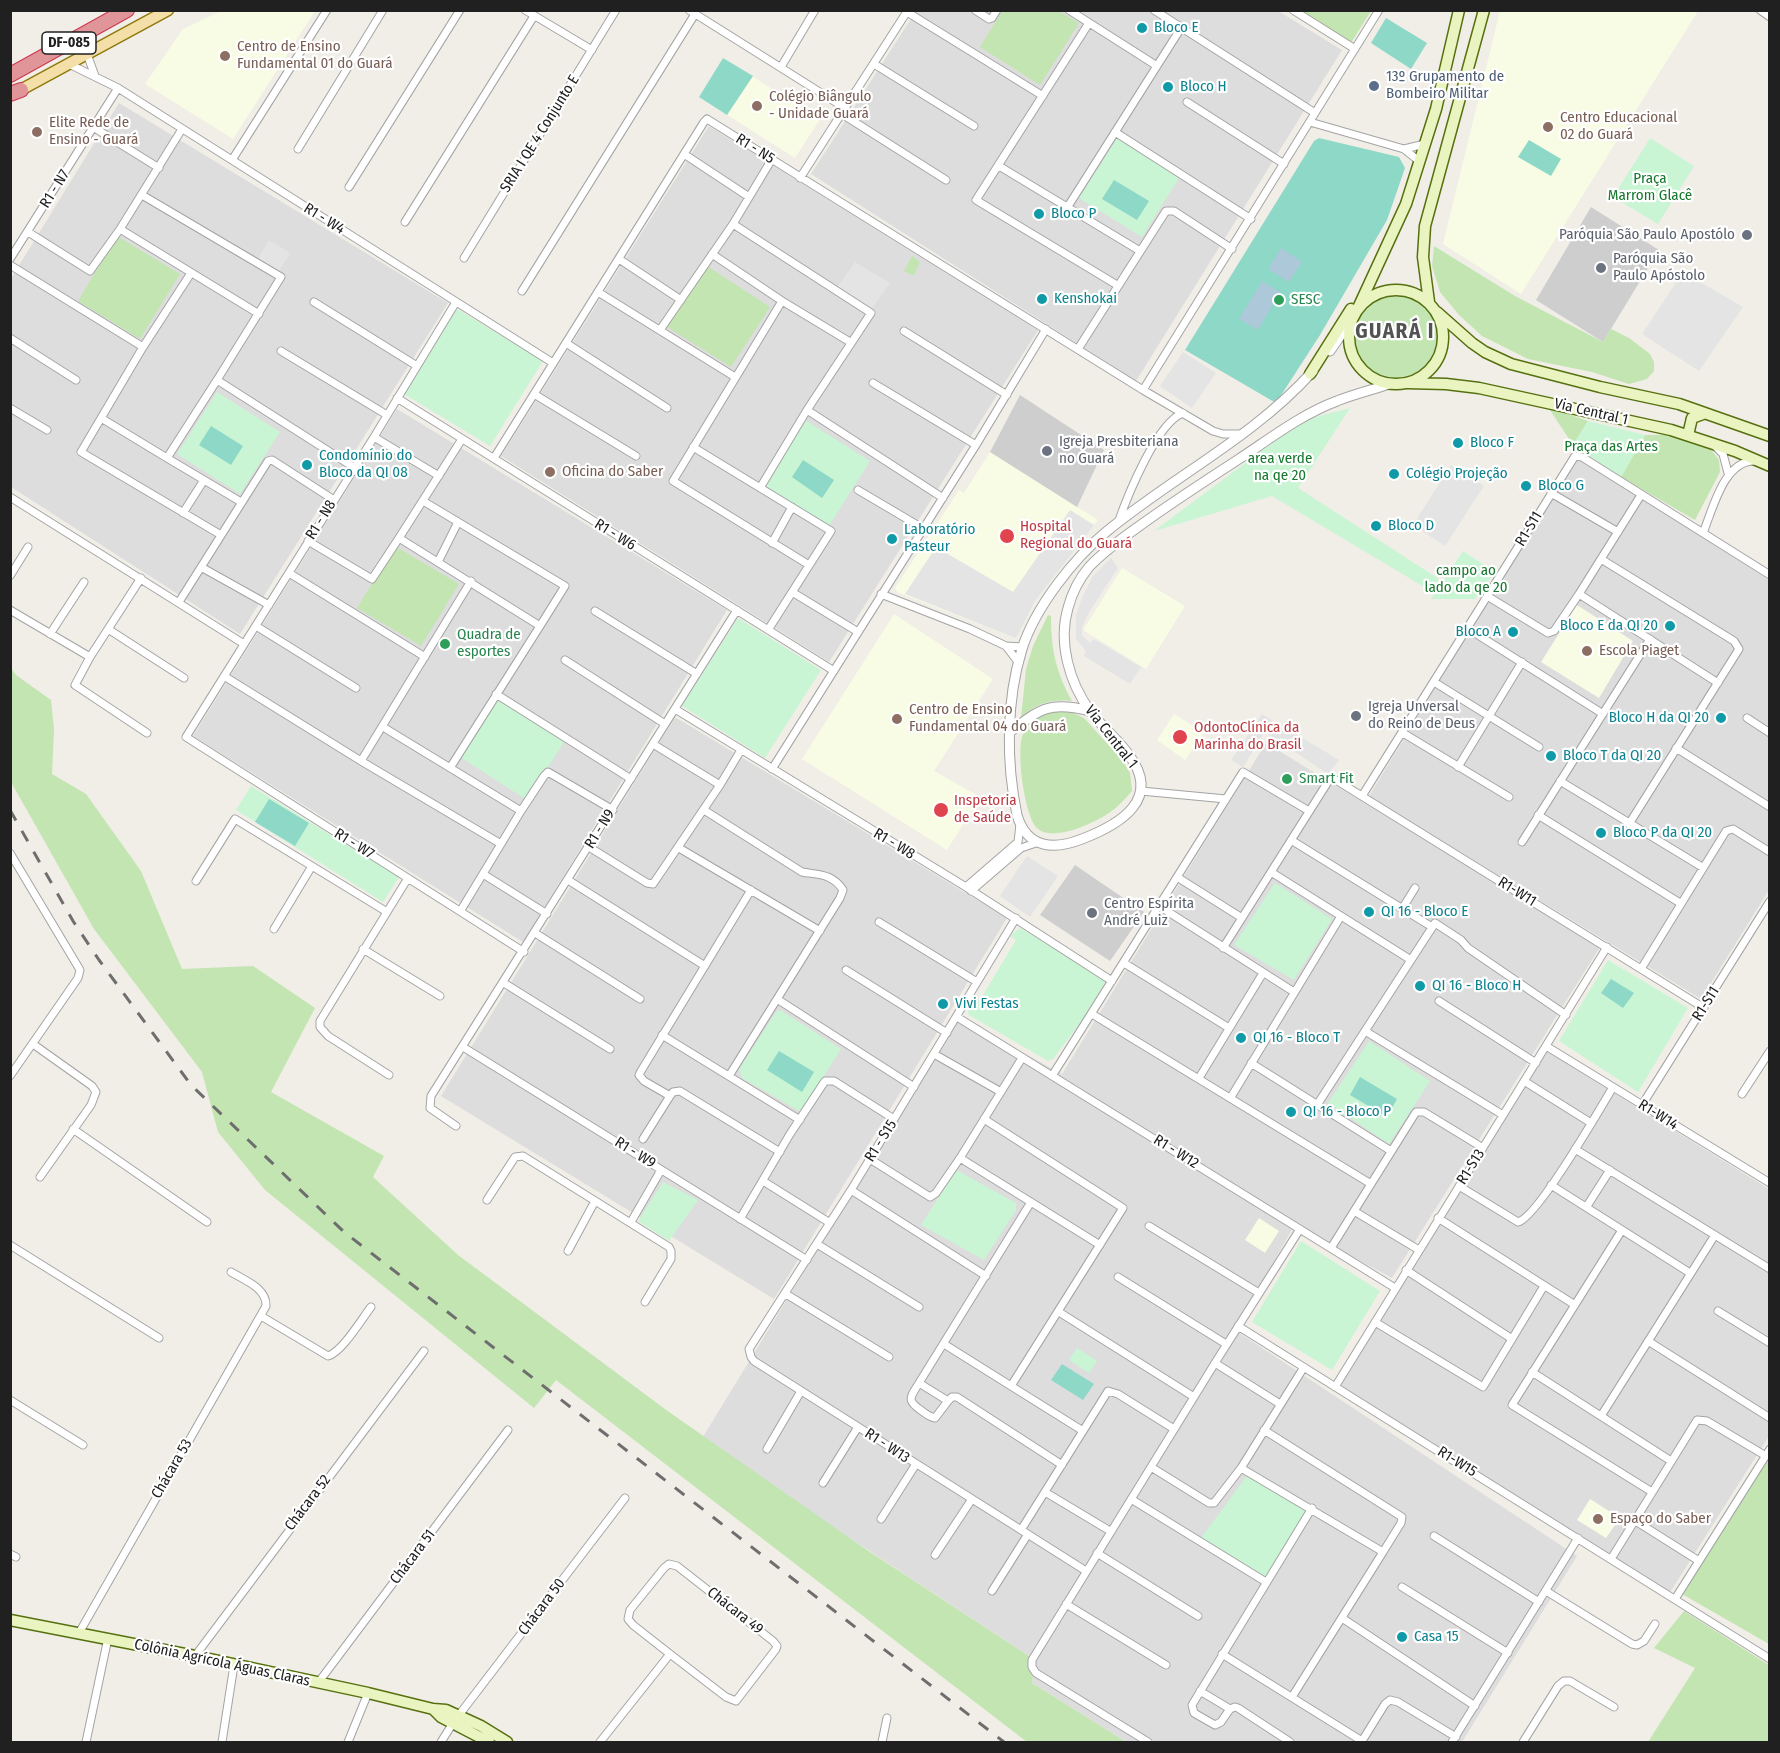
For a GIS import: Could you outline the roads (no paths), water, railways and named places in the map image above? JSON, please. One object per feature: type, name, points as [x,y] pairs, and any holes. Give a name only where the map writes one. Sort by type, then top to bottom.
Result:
[{"type":"highway","name":"DF-085","points":[[10,75],[127,10]]},
{"type":"main road","points":[[14,94],[168,10]]},
{"type":"main road","points":[[1359,308],[1370,297],[1385,291],[1401,289],[1416,293],[1429,302],[1437,312],[1443,326],[1444,341],[1440,355],[1432,368],[1407,383],[1389,384],[1373,378],[1359,368],[1351,353],[1348,336],[1352,319],[1406,204],[1437,109],[1459,10]]},
{"type":"main road","points":[[1429,302],[1424,273],[1424,234],[1484,10]]},
{"type":"main road","points":[[1437,109],[1460,97]]},
{"type":"main road","points":[[1310,375],[1352,308],[1372,268],[1383,256]]},
{"type":"main road","name":"Via Central 1","points":[[1437,312],[1472,343],[1511,364],[1679,404],[1770,436]]},
{"type":"main road","name":"Via Central 1","points":[[1407,383],[1479,388],[1688,435],[1770,466]]},
{"type":"main road","points":[[1688,435],[1690,420],[1694,416],[1703,414]]},
{"type":"main road","name":"Colônia Agrícola Águas Claras","points":[[10,1620],[195,1656],[433,1709],[441,1717],[456,1719],[507,1743]]},
{"type":"main road","name":"Colônia Agrícola Águas Claras","points":[[456,1719],[489,1743]]},
{"type":"street","points":[[232,160],[327,10]]},
{"type":"street","points":[[298,149],[383,10]]},
{"type":"street","points":[[350,187],[460,10]]},
{"type":"street","points":[[525,10],[592,50]]},
{"type":"street","name":"SRIA I QE 4 Conjunto E","points":[[464,258],[616,10]]},
{"type":"street","points":[[781,67],[815,10]]},
{"type":"street","points":[[975,10],[989,19],[997,10]]},
{"type":"street","points":[[1070,10],[1157,66]]},
{"type":"street","points":[[1154,10],[1315,113]]},
{"type":"street","points":[[1293,10],[1355,49]]},
{"type":"street","points":[[1143,390],[1379,10]]},
{"type":"street","points":[[1760,10],[1770,16]]},
{"type":"street","points":[[800,178],[907,11],[1043,96]]},
{"type":"street","points":[[522,291],[697,13],[781,67],[946,180]]},
{"type":"street","points":[[405,222],[534,16]]},
{"type":"street","points":[[1089,23],[976,200],[1117,285]]},
{"type":"street","points":[[1067,208],[1181,28]]},
{"type":"street","points":[[87,54],[95,75]]},
{"type":"street","name":"R1 - W4","points":[[69,64],[118,88],[553,363]]},
{"type":"street","points":[[874,64],[974,126]]},
{"type":"street","name":"R1 - N7","points":[[10,259],[13,248],[28,232],[118,88]]},
{"type":"street","points":[[1186,102],[1284,164]]},
{"type":"street","name":"R1 - N5","points":[[494,458],[707,119],[1143,390],[1219,433],[1245,434]]},
{"type":"street","points":[[1310,122],[1404,149],[1419,161]]},
{"type":"street","points":[[93,127],[159,168]]},
{"type":"street","points":[[28,232],[90,271],[120,229],[182,129]]},
{"type":"street","points":[[1115,132],[1251,219]]},
{"type":"street","points":[[1404,149],[1425,144]]},
{"type":"street","points":[[684,154],[749,197]]},
{"type":"street","points":[[660,330],[733,224],[772,159]]},
{"type":"street","points":[[999,166],[1140,251]]},
{"type":"street","points":[[142,195],[281,277],[167,458]]},
{"type":"street","points":[[1078,349],[1163,214],[1171,210],[1232,249]]},
{"type":"street","points":[[733,224],[871,312],[807,410],[760,488]]},
{"type":"street","points":[[120,229],[259,314]]},
{"type":"street","points":[[712,254],[782,301],[850,342]]},
{"type":"street","points":[[619,259],[681,300]]},
{"type":"street","points":[[10,265],[143,347]]},
{"type":"street","points":[[191,273],[143,347],[81,452],[221,535]]},
{"type":"street","points":[[598,292],[735,377]]},
{"type":"street","points":[[782,301],[673,481],[809,565]]},
{"type":"street","points":[[314,302],[417,366]]},
{"type":"street","name":"R1 - N8","points":[[186,737],[456,302]]},
{"type":"street","points":[[1036,843],[1020,824],[1016,809],[1010,732],[1014,685],[1023,647],[1040,612],[1062,578],[1082,554],[1118,523],[1245,434],[1281,404],[1329,353],[1352,319]]},
{"type":"street","points":[[772,769],[976,446],[1046,329]]},
{"type":"street","points":[[903,331],[1007,395]]},
{"type":"street","points":[[10,338],[76,380]]},
{"type":"street","points":[[566,344],[667,408]]},
{"type":"street","points":[[281,351],[387,415]]},
{"type":"street","points":[[217,380],[355,468]]},
{"type":"street","points":[[873,382],[976,446]]},
{"type":"street","name":"Via Central 1","points":[[1141,791],[1141,779],[1137,766],[1090,711],[1081,697],[1068,663],[1065,637],[1067,610],[1072,595],[1089,567],[1114,544],[1176,499],[1306,416],[1337,401],[1389,384]]},
{"type":"street","points":[[534,394],[636,456]]},
{"type":"street","name":"R1 - W6","points":[[397,398],[834,670]]},
{"type":"street","points":[[1170,405],[1173,418]]},
{"type":"street","points":[[10,408],[47,430]]},
{"type":"street","points":[[807,410],[943,498]]},
{"type":"street","points":[[1118,523],[1129,489],[1138,471],[1173,418],[1183,413]]},
{"type":"street","points":[[101,418],[241,502]]},
{"type":"street","points":[[374,437],[439,476]]},
{"type":"street","points":[[308,541],[372,579],[462,439]]},
{"type":"street","points":[[1705,442],[1717,447],[1723,454],[1728,473]]},
{"type":"street","points":[[693,447],[831,531],[768,630]]},
{"type":"street","name":"R1-S11","points":[[1362,796],[1573,458],[1578,456],[1770,575]]},
{"type":"street","points":[[179,602],[270,460],[334,500]]},
{"type":"street","points":[[1703,533],[1728,473],[1744,463],[1758,461]]},
{"type":"street","points":[[183,513],[204,480]]},
{"type":"street","points":[[858,490],[924,529]]},
{"type":"street","points":[[1551,493],[1618,532]]},
{"type":"street","points":[[1487,596],[1548,633],[1556,629],[1641,495]]},
{"type":"street","points":[[10,497],[244,644]]},
{"type":"street","points":[[423,501],[565,586],[450,768]]},
{"type":"street","points":[[772,543],[792,507]]},
{"type":"street","points":[[438,562],[458,522]]},
{"type":"street","points":[[399,538],[540,626]]},
{"type":"street","points":[[10,576],[28,547]]},
{"type":"street","points":[[1601,560],[1737,643],[1739,649],[1629,824]]},
{"type":"street","points":[[201,567],[269,605]]},
{"type":"street","points":[[289,573],[425,657]]},
{"type":"street","points":[[141,578],[75,683],[76,688],[147,733]]},
{"type":"street","points":[[362,762],[471,581]]},
{"type":"street","points":[[50,634],[84,582]]},
{"type":"street","points":[[792,592],[858,632]]},
{"type":"street","points":[[881,594],[970,629],[1005,646],[1023,647]]},
{"type":"street","points":[[1579,594],[1718,682]]},
{"type":"street","points":[[10,610],[90,657]]},
{"type":"street","name":"R1 - N9","points":[[456,1126],[433,1112],[429,1104],[431,1096],[524,952],[737,610]]},
{"type":"street","points":[[595,611],[697,675]]},
{"type":"street","points":[[256,626],[356,687]]},
{"type":"street","points":[[1467,628],[1603,714]]},
{"type":"street","points":[[108,629],[184,678]]},
{"type":"street","points":[[1522,842],[1650,639]]},
{"type":"street","points":[[1005,646],[1019,663]]},
{"type":"street","points":[[565,660],[665,724]]},
{"type":"street","points":[[1458,766],[1521,662]]},
{"type":"street","points":[[224,676],[362,762],[501,844]]},
{"type":"street","points":[[1434,682],[1539,747]]},
{"type":"street","points":[[496,694],[631,779]]},
{"type":"street","points":[[1010,732],[1047,708],[1065,705],[1090,711]]},
{"type":"street","name":"R1 - W8","points":[[675,709],[1016,918],[1112,981]]},
{"type":"street","points":[[1747,718],[1770,733]]},
{"type":"street","points":[[383,727],[521,811]]},
{"type":"street","points":[[1403,733],[1509,797]]},
{"type":"street","name":"R1 - W7","points":[[186,737],[524,952]]},
{"type":"street","points":[[653,744],[720,785]]},
{"type":"street","points":[[1676,748],[1770,807]]},
{"type":"street","points":[[589,847],[651,884],[656,882],[741,750]]},
{"type":"street","points":[[461,910],[521,811],[548,772],[612,810]]},
{"type":"street","points":[[1052,1076],[1244,772],[1309,811],[1223,948]]},
{"type":"street","name":"R1-W11","points":[[1309,811],[1331,777],[1704,1008]]},
{"type":"street","points":[[1560,781],[1702,867]]},
{"type":"street","points":[[968,889],[1021,848],[1036,843],[1061,846],[1084,839],[1123,817],[1136,805],[1141,791],[1226,799]]},
{"type":"street","points":[[704,810],[802,872],[820,873],[842,887],[840,898],[729,1076]]},
{"type":"street","points":[[1538,815],[1680,903]]},
{"type":"street","points":[[196,880],[235,819],[387,912]]},
{"type":"street","points":[[968,889],[1018,842],[1020,824]]},
{"type":"street","points":[[1641,969],[1723,834],[1730,829],[1738,831],[1770,852]]},
{"type":"street","points":[[1291,840],[1432,927]]},
{"type":"street","points":[[679,848],[820,931]]},
{"type":"street","points":[[10,853],[80,970],[78,978],[10,1076]]},
{"type":"street","points":[[274,929],[312,866]]},
{"type":"street","points":[[1271,872],[1411,960]]},
{"type":"street","points":[[483,874],[547,914]]},
{"type":"street","points":[[1177,877],[1242,918]]},
{"type":"street","points":[[389,1075],[328,1036],[320,1027],[322,1015],[408,878]]},
{"type":"street","points":[[568,880],[705,966]]},
{"type":"street","points":[[1402,909],[1415,888]]},
{"type":"street","points":[[670,1096],[644,1081],[639,1075],[751,890]]},
{"type":"street","name":"R1-S11","points":[[1642,1105],[1770,902]]},
{"type":"street","points":[[1159,906],[1294,992]]},
{"type":"street","points":[[1762,913],[1770,918]]},
{"type":"street","points":[[1231,1097],[1341,916]]},
{"type":"street","name":"R1 - S15","points":[[754,1361],[749,1349],[851,1190],[1016,918]]},
{"type":"street","points":[[879,922],[977,982]]},
{"type":"street","points":[[1317,1105],[1435,922],[1461,940],[1468,948],[1566,1015]]},
{"type":"street","points":[[535,933],[640,999]]},
{"type":"street","name":"R1-S13","points":[[1335,1387],[1606,947]]},
{"type":"street","points":[[363,949],[440,996]]},
{"type":"street","points":[[1124,963],[1229,1028]]},
{"type":"street","points":[[846,970],[947,1033]]},
{"type":"street","points":[[1199,1078],[1263,973]]},
{"type":"street","points":[[504,983],[610,1049]]},
{"type":"street","points":[[777,999],[914,1087]]},
{"type":"street","points":[[1439,1001],[1536,1062]]},
{"type":"street","points":[[1092,1014],[1371,1184]]},
{"type":"street","name":"R1 - W12","points":[[957,1017],[1395,1288]]},
{"type":"street","points":[[1365,1031],[1503,1115]]},
{"type":"street","points":[[662,1035],[800,1120]]},
{"type":"street","points":[[33,1044],[95,1089],[95,1097],[39,1177]]},
{"type":"street","name":"R1-W14","points":[[1546,1046],[1770,1183]]},
{"type":"street","name":"R1 - W9","points":[[463,1047],[807,1260]]},
{"type":"street","points":[[1742,1094],[1770,1051]]},
{"type":"street","points":[[934,1054],[1001,1092]]},
{"type":"street","points":[[870,1159],[930,1197],[936,1193],[960,1158],[1022,1058]]},
{"type":"street","points":[[1251,1063],[1391,1151]]},
{"type":"street","points":[[740,1219],[822,1084],[829,1080],[894,1119]]},
{"type":"street","points":[[1524,1081],[1591,1123]]},
{"type":"street","points":[[1459,1186],[1518,1222],[1528,1217],[1575,1149],[1613,1086]]},
{"type":"street","points":[[643,1139],[670,1096],[677,1091],[684,1092],[780,1152]]},
{"type":"street","points":[[1331,1248],[1414,1115],[1421,1111],[1483,1148]]},
{"type":"street","points":[[984,1119],[1123,1208],[1011,1386]]},
{"type":"street","points":[[73,1129],[207,1222]]},
{"type":"street","points":[[1575,1149],[1770,1269]]},
{"type":"street","points":[[487,1200],[514,1157],[520,1155],[631,1222],[669,1247],[671,1251],[671,1259],[645,1302]]},
{"type":"street","points":[[960,1158],[1100,1245]]},
{"type":"street","points":[[631,1222],[661,1170]]},
{"type":"street","points":[[1587,1206],[1610,1170]]},
{"type":"street","points":[[763,1181],[830,1223]]},
{"type":"street","points":[[1551,1185],[1690,1273]]},
{"type":"street","points":[[851,1190],[986,1276]]},
{"type":"street","points":[[568,1251],[595,1202]]},
{"type":"street","points":[[1031,1202],[911,1396],[911,1402],[930,1417],[938,1416],[952,1396],[957,1397],[1062,1465]]},
{"type":"street","points":[[1354,1211],[1419,1250]]},
{"type":"street","points":[[1438,1218],[1575,1305]]},
{"type":"street","points":[[1149,1226],[1259,1293]]},
{"type":"street","points":[[1148,1743],[1033,1670],[1032,1660],[1226,1344],[1300,1229]]},
{"type":"street","points":[[1622,1230],[1512,1405],[1652,1492]]},
{"type":"street","points":[[1601,1416],[1715,1235]]},
{"type":"street","points":[[817,1244],[919,1307]]},
{"type":"street","points":[[10,1245],[159,1338]]},
{"type":"street","points":[[1406,1270],[1512,1339]]},
{"type":"street","name":"Chácara 53","points":[[79,1633],[266,1306],[262,1292],[231,1272]]},
{"type":"street","points":[[1118,1277],[1226,1344]]},
{"type":"street","points":[[1375,1322],[1483,1387],[1544,1286]]},
{"type":"street","points":[[786,1294],[888,1357]]},
{"type":"street","points":[[261,1316],[328,1356],[332,1356],[370,1307]]},
{"type":"street","points":[[1059,1311],[1194,1397]]},
{"type":"street","points":[[1718,1311],[1770,1342]]},
{"type":"street","name":"R1-W15","points":[[1238,1326],[1770,1659]]},
{"type":"street","points":[[1648,1341],[1770,1418]]},
{"type":"street","points":[[944,1344],[1083,1431]]},
{"type":"street","name":"Chácara 52","points":[[195,1656],[424,1351]]},
{"type":"street","name":"R1 - W13","points":[[754,1361],[1086,1571]]},
{"type":"street","points":[[1215,1363],[1280,1404]]},
{"type":"street","points":[[1151,1467],[1212,1504],[1241,1468],[1304,1367]]},
{"type":"street","points":[[1532,1372],[1671,1461]]},
{"type":"street","points":[[920,1383],[948,1401]]},
{"type":"street","points":[[766,1449],[801,1391]]},
{"type":"street","points":[[992,1591],[1045,1492],[1105,1394],[1110,1391],[1118,1394],[1174,1429]]},
{"type":"street","points":[[10,1400],[83,1445]]},
{"type":"street","points":[[1611,1559],[1694,1423],[1700,1419],[1707,1421],[1768,1452],[1676,1599]]},
{"type":"street","points":[[823,1483],[858,1427]]},
{"type":"street","name":"Chácara 51","points":[[318,1683],[508,1430]]},
{"type":"street","points":[[1264,1430],[1402,1517],[1401,1523],[1292,1697]]},
{"type":"street","points":[[881,1519],[916,1464]]},
{"type":"street","points":[[1241,1468],[1383,1552]]},
{"type":"street","points":[[1045,1492],[1110,1531]]},
{"type":"street","name":"Chácara 50","points":[[441,1743],[456,1719],[625,1498]]},
{"type":"street","points":[[935,1555],[972,1499]]},
{"type":"street","points":[[1131,1499],[1266,1582]]},
{"type":"street","points":[[1230,1709],[1218,1725],[1215,1725],[1192,1709],[1192,1705],[1312,1508]]},
{"type":"street","points":[[1634,1520],[1699,1561]]},
{"type":"street","points":[[1434,1536],[1539,1602]]},
{"type":"street","points":[[1222,1654],[1362,1742],[1385,1704],[1390,1700],[1398,1702],[1454,1740],[1578,1538]]},
{"type":"street","points":[[1097,1553],[1198,1616]]},
{"type":"street","name":"Chácara 49","points":[[669,1564],[677,1566],[777,1646],[736,1701],[730,1700],[670,1654],[628,1619],[630,1611],[669,1564]]},
{"type":"street","points":[[1402,1587],[1508,1653]]},
{"type":"street","points":[[1546,1591],[1632,1644],[1636,1645],[1644,1641],[1655,1624]]},
{"type":"street","points":[[1066,1604],[1166,1665]]},
{"type":"street","points":[[1342,1618],[1475,1706]]},
{"type":"street","points":[[86,1743],[108,1638]]},
{"type":"street","points":[[600,1743],[670,1654]]},
{"type":"street","points":[[222,1743],[234,1665]]},
{"type":"street","points":[[1523,1743],[1558,1686],[1564,1681],[1570,1681],[1614,1707]]},
{"type":"street","points":[[1200,1690],[1230,1709],[1238,1708],[1290,1743]]},
{"type":"street","points":[[348,1743],[368,1693]]},
{"type":"street","points":[[882,1743],[887,1718]]},
{"type":"railway","points":[[10,810],[73,921],[191,1085],[344,1232],[1004,1742]]},
{"type":"place","name":"Bloco E","points":[[1142,28]]},
{"type":"place","name":"Centro de Ensino Fundamental 01 do Guará","points":[[225,56]]},
{"type":"place","name":"13º Grupamento de Bombeiro Militar","points":[[1374,86]]},
{"type":"place","name":"Bloco H","points":[[1168,87]]},
{"type":"place","name":"Colégio Biângulo - Unidade Guará","points":[[757,106]]},
{"type":"place","name":"Centro Educacional 02 do Guará","points":[[1548,127]]},
{"type":"place","name":"Elite Rede de Ensino - Guará","points":[[37,132]]},
{"type":"place","name":"Bloco P","points":[[1039,214]]},
{"type":"place","name":"Paróquia São Paulo Apostólo","points":[[1747,235]]},
{"type":"place","name":"Paróquia São Paulo Apóstolo","points":[[1601,268]]},
{"type":"place","name":"Kenshokai","points":[[1042,299]]},
{"type":"place","name":"SESC","points":[[1279,300]]},
{"type":"place","name":"Bloco F","points":[[1458,443]]},
{"type":"place","name":"Igreja Presbiteriana no Guará","points":[[1047,451]]},
{"type":"place","name":"Condomínio do Bloco da QI 08","points":[[307,465]]},
{"type":"place","name":"Oficina do Saber","points":[[550,472]]},
{"type":"place","name":"Colégio Projeção","points":[[1394,474]]},
{"type":"place","name":"Bloco G","points":[[1526,486]]},
{"type":"place","name":"Bloco D","points":[[1376,526]]},
{"type":"place","name":"Hospital Regional do Guará","points":[[1007,536]]},
{"type":"place","name":"Laboratório Pasteur","points":[[892,539]]},
{"type":"place","name":"Bloco E da QI 20","points":[[1670,626]]},
{"type":"place","name":"Bloco A","points":[[1513,632]]},
{"type":"place","name":"Quadra de esportes","points":[[445,644]]},
{"type":"place","name":"Escola Piaget","points":[[1587,651]]},
{"type":"place","name":"Igreja Unversal do Reino de Deus","points":[[1356,716]]},
{"type":"place","name":"Bloco H da QI 20","points":[[1721,718]]},
{"type":"place","name":"Centro de Ensino Fundamental 04 do Guará","points":[[897,719]]},
{"type":"place","name":"OdontoClínica da Marinha do Brasil","points":[[1180,737]]},
{"type":"place","name":"Bloco T da QI 20","points":[[1551,756]]},
{"type":"place","name":"Smart Fit","points":[[1287,779]]},
{"type":"place","name":"Inspetoria de Saúde","points":[[941,810]]},
{"type":"place","name":"Bloco P da QI 20","points":[[1601,833]]},
{"type":"place","name":"QI 16 - Bloco E","points":[[1369,912]]},
{"type":"place","name":"Centro Espírita André Luiz","points":[[1092,913]]},
{"type":"place","name":"QI 16 - Bloco H","points":[[1420,986]]},
{"type":"place","name":"Vivi Festas","points":[[943,1004]]},
{"type":"place","name":"QI 16 - Bloco T","points":[[1241,1038]]},
{"type":"place","name":"QI 16 - Bloco P","points":[[1291,1112]]},
{"type":"place","name":"Espaço do Saber","points":[[1598,1519]]},
{"type":"place","name":"Casa 15","points":[[1402,1637]]},
{"type":"district","name":"GUARÁ I","points":[[1395,332]]},
{"type":"park label","name":"Praça Marrom Glacê","points":[[1650,188]]},
{"type":"park label","name":"Praça das Artes","points":[[1611,447]]},
{"type":"park label","name":"area verde na qe 20","points":[[1280,468]]},
{"type":"park label","name":"campo ao lado da qe 20","points":[[1466,580]]}]
